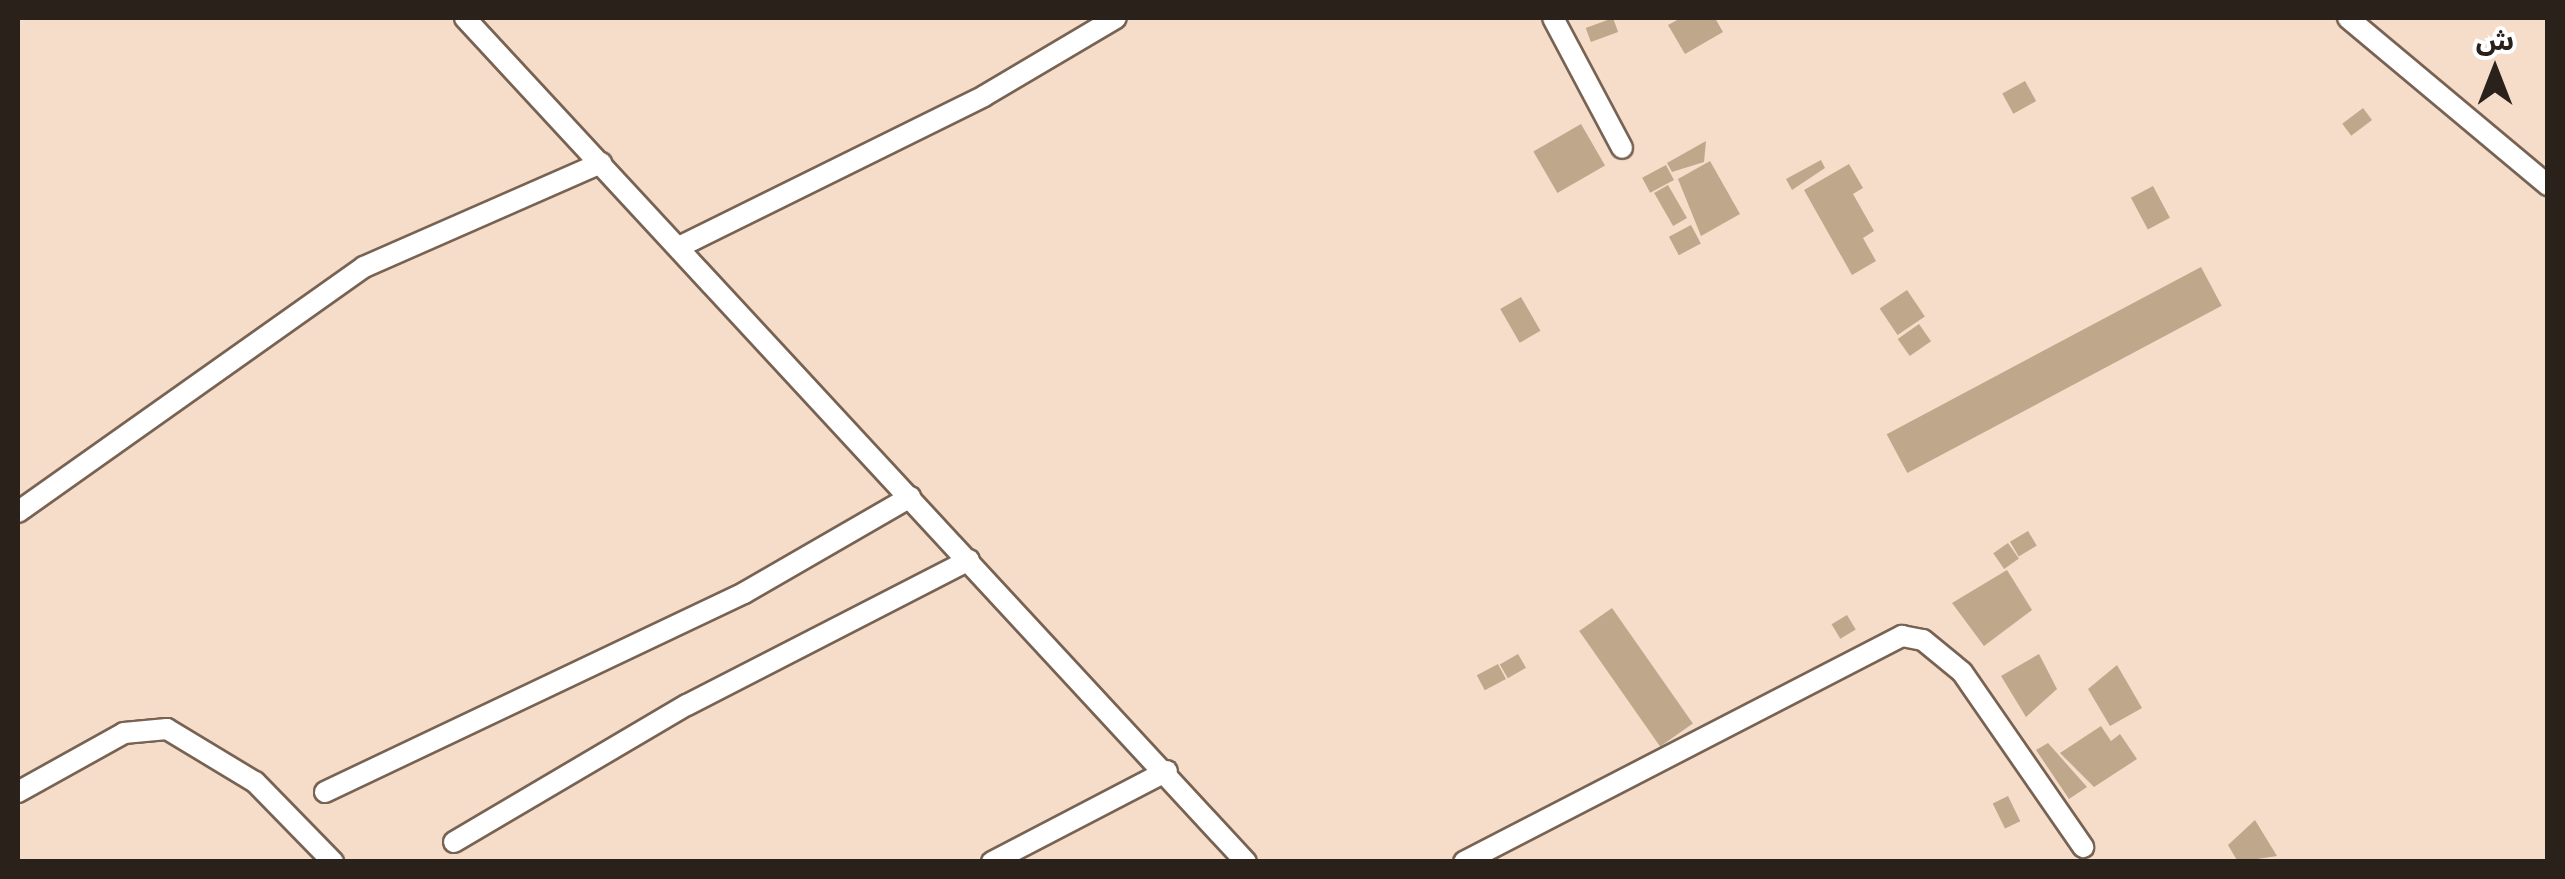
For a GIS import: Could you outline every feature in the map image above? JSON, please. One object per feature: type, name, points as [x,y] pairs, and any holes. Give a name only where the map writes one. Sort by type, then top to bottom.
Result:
[{"type":"street","points":[[465,18],[1168,771],[1246,862]]},
{"type":"street","points":[[678,247],[984,96],[1116,18]]},
{"type":"street","points":[[1552,18],[1622,148]]},
{"type":"street","points":[[2348,18],[2548,185]]},
{"type":"street","points":[[2375,18],[2375,42]]},
{"type":"street","points":[[18,512],[364,267],[601,163]]},
{"type":"street","points":[[325,792],[744,592],[910,496]]},
{"type":"street","points":[[454,842],[703,696],[969,560]]},
{"type":"street","points":[[1464,862],[1902,636],[1923,640],[1962,672],[2083,847]]},
{"type":"street","points":[[18,792],[124,733],[168,730],[255,782],[333,862]]},
{"type":"street","points":[[992,862],[1168,771]]},
{"type":"building","points":[[1613,18],[1618,32],[1591,42],[1586,28]]},
{"type":"building","points":[[1681,18],[1715,18],[1723,32],[1685,54],[1668,25]]},
{"type":"building","points":[[2025,81],[2036,101],[2013,114],[2002,94]]},
{"type":"building","points":[[2363,108],[2372,120],[2351,136],[2342,124]]},
{"type":"building","points":[[1581,124],[1605,166],[1557,193],[1533,152]]},
{"type":"building","points":[[1706,141],[1704,162],[1672,172],[1667,163]]},
{"type":"building","points":[[1821,160],[1825,168],[1792,190],[1786,179]]},
{"type":"building","points":[[1710,161],[1740,214],[1701,236],[1678,179]]},
{"type":"building","points":[[1849,164],[1863,188],[1853,194],[1874,231],[1863,238],[1876,261],[1852,275],[1804,190]]},
{"type":"building","points":[[1666,165],[1674,180],[1650,193],[1642,178]]},
{"type":"building","points":[[1668,185],[1687,218],[1673,226],[1654,193]]},
{"type":"building","points":[[2153,186],[2170,218],[2148,230],[2131,198]]},
{"type":"building","points":[[1691,225],[1701,244],[1679,255],[1669,237]]},
{"type":"building","points":[[2201,267],[2222,306],[1907,473],[1887,434]]},
{"type":"building","points":[[1907,290],[1925,317],[1898,335],[1880,308]]},
{"type":"building","points":[[1521,297],[1541,331],[1520,343],[1500,309]]},
{"type":"building","points":[[1919,324],[1931,341],[1910,356],[1898,339]]},
{"type":"building","points":[[2028,531],[2037,546],[2019,556],[2010,542]]},
{"type":"building","points":[[2008,543],[2019,559],[2004,569],[1993,553]]},
{"type":"building","points":[[2007,570],[2032,610],[1984,646],[1952,603]]},
{"type":"building","points":[[1612,608],[1693,724],[1660,746],[1579,631]]},
{"type":"building","points":[[1847,615],[1856,630],[1840,639],[1832,624]]},
{"type":"building","points":[[1518,654],[1526,668],[1508,678],[1500,664]]},
{"type":"building","points":[[2039,654],[2057,689],[2026,717],[2001,676]]},
{"type":"building","points":[[1498,664],[1506,679],[1485,690],[1477,675]]},
{"type":"building","points":[[2117,665],[2142,708],[2110,726],[2088,689]]},
{"type":"building","points":[[2101,726],[2111,741],[2120,734],[2137,759],[2094,787],[2060,753]]},
{"type":"building","points":[[2048,743],[2087,787],[2069,799],[2036,750]]},
{"type":"building","points":[[2008,796],[2020,821],[2005,829],[1993,803]]},
{"type":"building","points":[[2255,820],[2277,856],[2238,862],[2228,845]]}]
